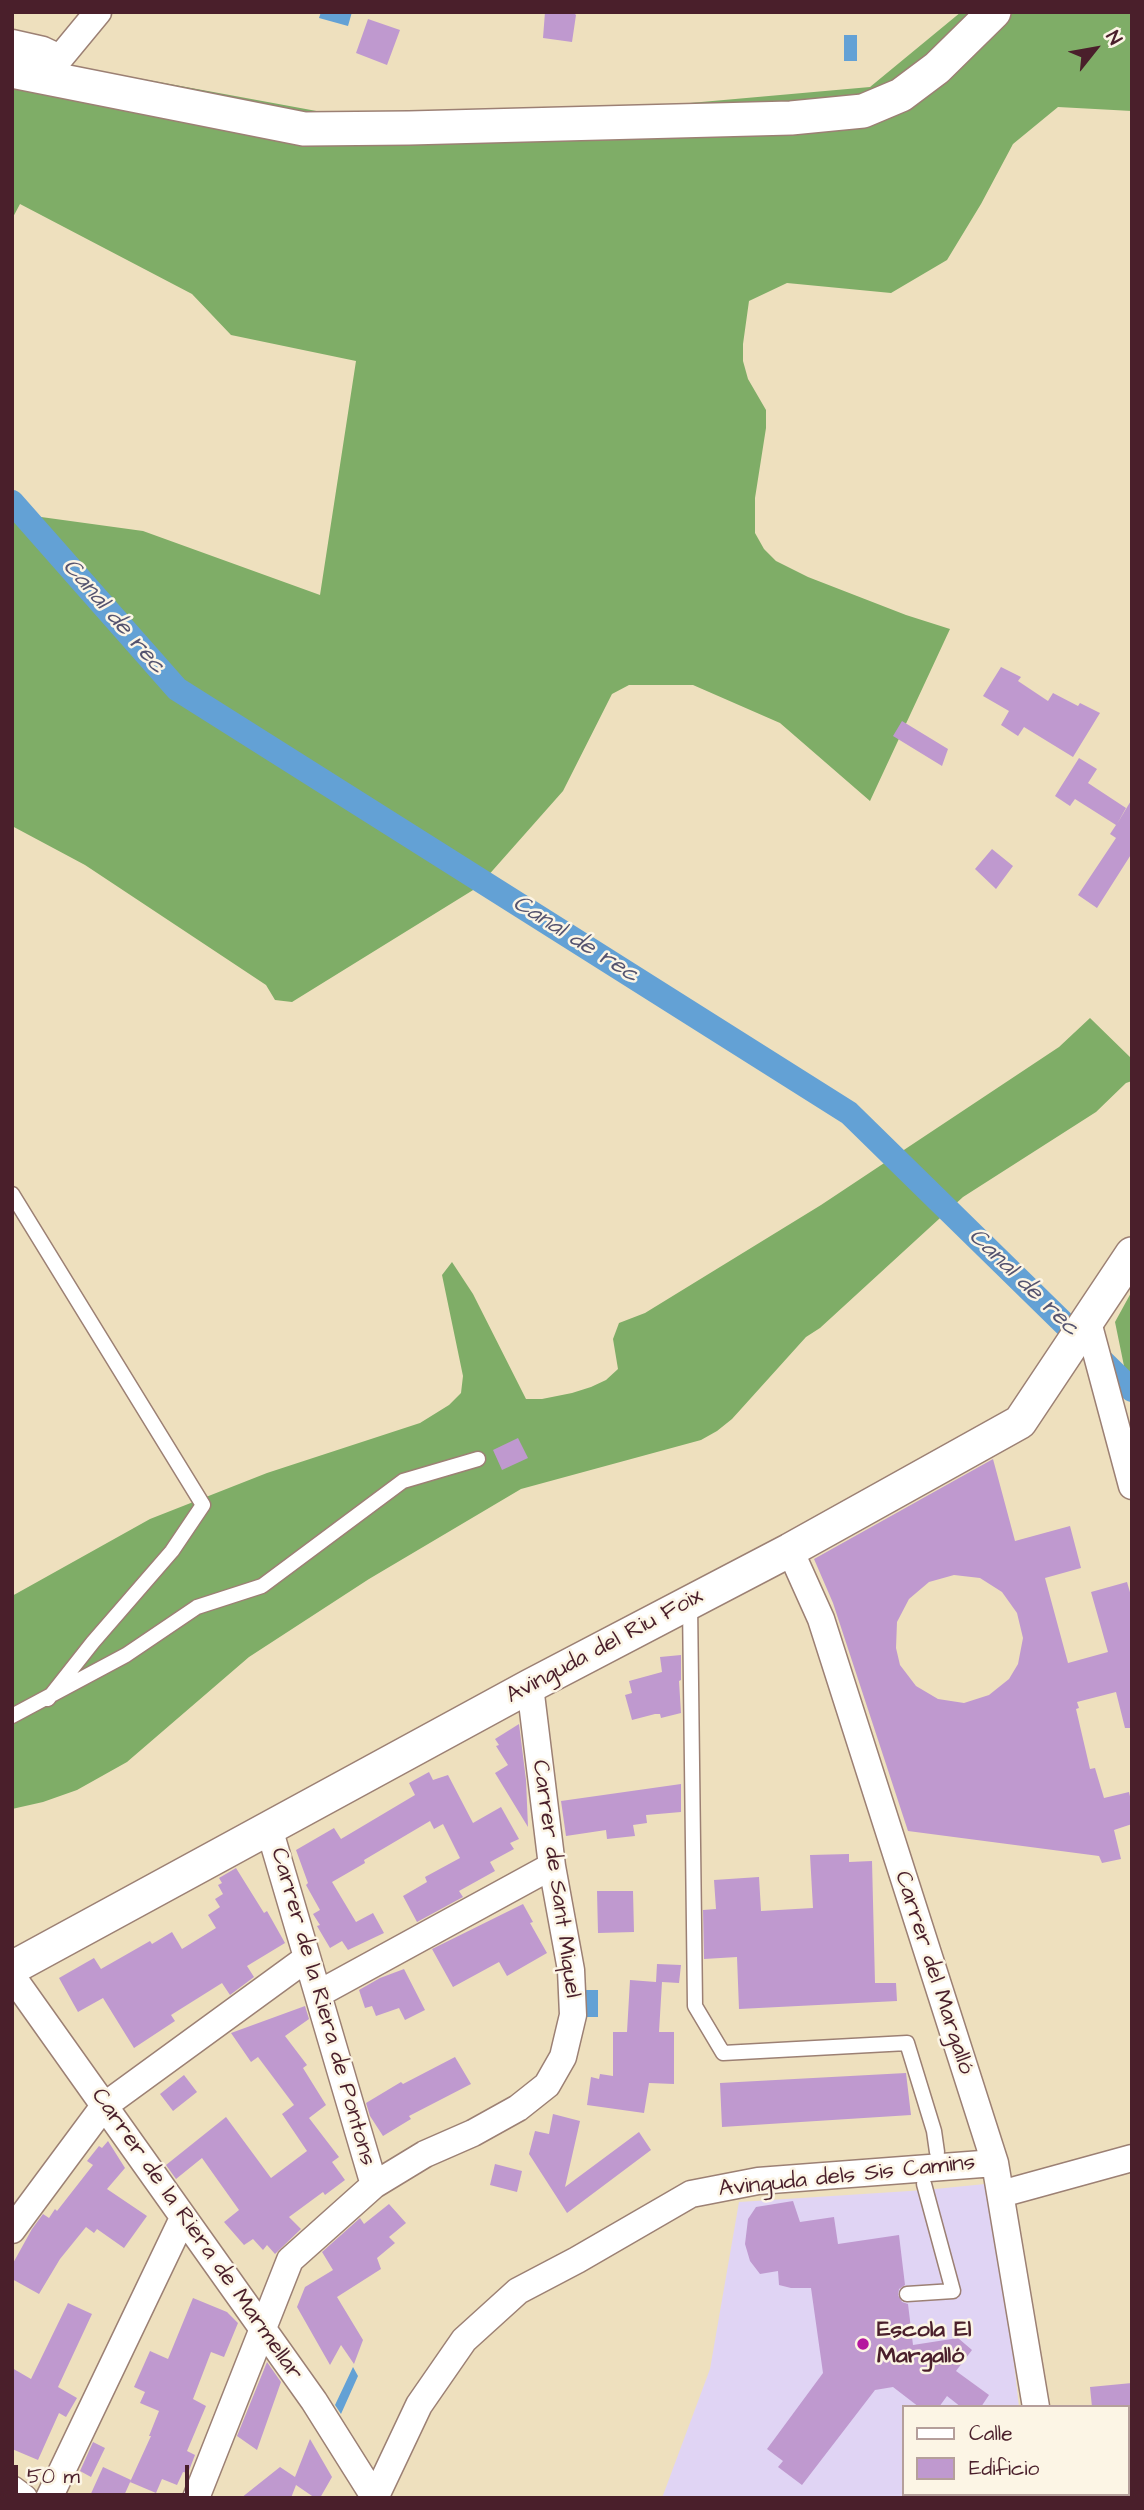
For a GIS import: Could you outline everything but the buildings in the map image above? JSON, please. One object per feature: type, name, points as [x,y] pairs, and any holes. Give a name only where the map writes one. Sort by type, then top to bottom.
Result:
[{"type":"street","points":[[57,69],[98,12]]},
{"type":"street","points":[[12,71],[57,69],[303,129],[791,118],[863,111],[901,95],[937,68],[994,12]]},
{"type":"street","points":[[12,43],[43,50],[57,69]]},
{"type":"street","name":"Avinguda del Riu Foix","points":[[12,1968],[530,1686],[790,1549],[1020,1422],[1132,1254]]},
{"type":"street","points":[[1088,1322],[1132,1486]]},
{"type":"street","name":"Carrer del Margalló","points":[[790,1549],[821,1619],[995,2162],[1036,2405]]},
{"type":"street","name":"Carrer de Sant Miquel","points":[[196,2498],[290,2260],[374,2185],[425,2154],[473,2133],[518,2108],[547,2085],[563,2057],[573,2015],[571,1970],[552,1866],[530,1686]]},
{"type":"street","name":"Carrer de la Riera de Pontons","points":[[269,1828],[374,2185]]},
{"type":"street","points":[[318,1994],[552,1866]]},
{"type":"street","points":[[12,2230],[104,2106],[307,1958]]},
{"type":"street","name":"Carrer de la Riera de Marmellar","points":[[12,1976],[314,2401],[375,2498]]},
{"type":"street","points":[[1001,2194],[1132,2158]]},
{"type":"street","name":"Avinguda dels Sis Camins","points":[[375,2498],[419,2405],[464,2340],[518,2291],[691,2194],[758,2181],[995,2162]]},
{"type":"street","points":[[49,2498],[183,2218]]},
{"type":"street","points":[[12,2489],[23,2498]]},
{"type":"lane","points":[[12,1194],[203,1505],[173,1551],[93,1642],[48,1699]]},
{"type":"lane","points":[[12,1716],[126,1655],[197,1607],[262,1586],[403,1481],[478,1460]]},
{"type":"lane","points":[[690,1602],[695,2006],[723,2053],[907,2043],[934,2130],[937,2152]]},
{"type":"lane","points":[[907,2294],[953,2291],[924,2184]]},
{"type":"shaded area","name":"Escola El Margalló","points":[[985,2184],[1009,2319],[1019,2405],[902,2405],[902,2496],[1030,2498],[662,2498],[710,2369],[739,2202]]},
{"type":"green space","points":[[961,12],[1132,12],[1132,111],[1058,107],[1013,144],[947,260],[891,293],[787,283],[749,301],[743,361],[748,379],[766,410],[766,428],[755,498],[755,533],[764,549],[776,561],[808,577],[950,629],[870,801],[780,723],[693,685],[629,685],[612,694],[563,791],[478,887],[292,1002],[275,1000],[266,985],[85,865],[12,826],[12,513],[143,531],[320,595],[356,361],[231,335],[192,294],[20,204],[12,219],[12,55],[409,128],[870,87]]},
{"type":"green space","points":[[1090,1018],[1132,1059],[1132,1081],[1126,1083],[1096,1112],[963,1197],[820,1328],[806,1337],[732,1419],[717,1431],[701,1440],[521,1489],[369,1579],[249,1657],[127,1762],[77,1790],[12,1809],[12,1596],[150,1519],[267,1473],[420,1423],[449,1405],[461,1393],[463,1376],[442,1275],[452,1262],[473,1294],[526,1399],[542,1399],[591,1387],[606,1380],[618,1369],[613,1339],[619,1323],[645,1313],[821,1205],[1059,1047]]},
{"type":"green space","points":[[1132,1291],[1132,1405],[1115,1322]]},
{"type":"water","points":[[321,12],[352,12],[348,26],[319,18]]},
{"type":"water","points":[[844,35],[857,35],[857,61],[844,61]]},
{"type":"water","points":[[584,1990],[598,1990],[598,2017],[584,2017]]},
{"type":"water","points":[[353,2367],[358,2376],[341,2414],[335,2405]]},
{"type":"waterway","name":"Canal de rec","points":[[12,502],[177,689],[849,1113],[1132,1390]]},
{"type":"place","name":"Escola El Margalló","points":[[863,2344]]}]
